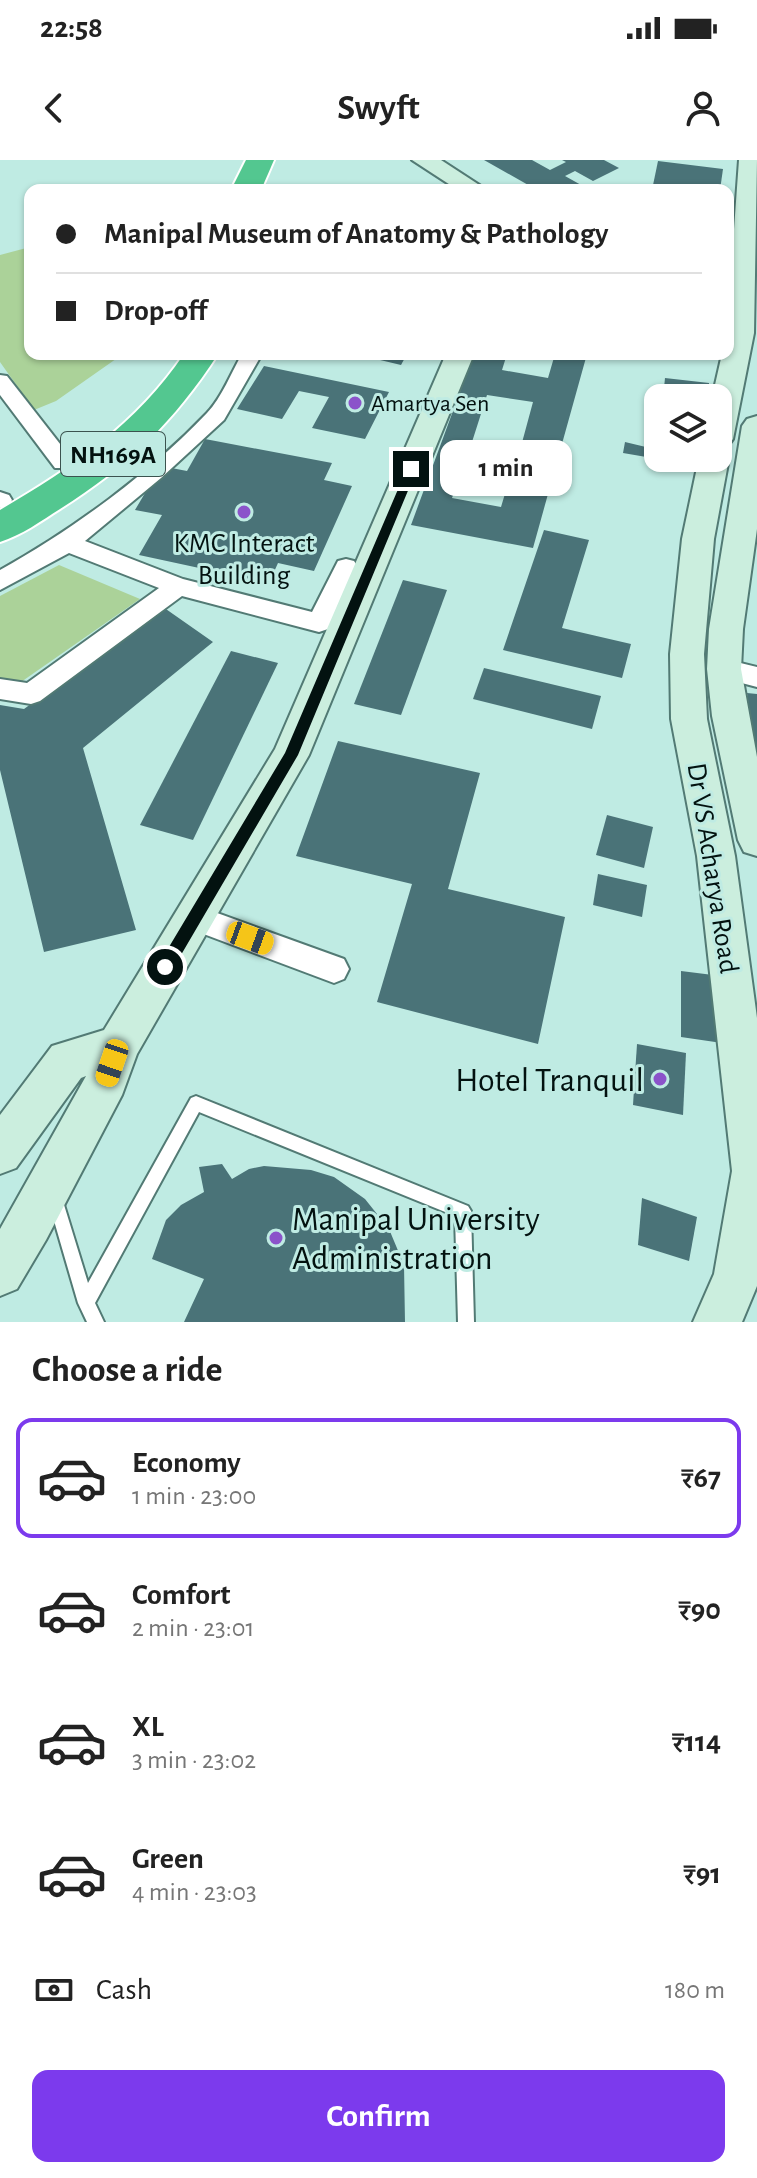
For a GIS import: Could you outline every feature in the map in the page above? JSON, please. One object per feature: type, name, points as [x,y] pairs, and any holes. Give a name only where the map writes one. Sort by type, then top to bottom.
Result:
[{"type":"highway","points":[[249,184],[260,160]]},
{"type":"highway","points":[[271,184],[281,160]]},
{"type":"highway","name":"NH169A","points":[[0,507],[128,412],[167,360]]},
{"type":"highway","name":"NH169A","points":[[0,507],[74,482],[149,426],[178,391],[197,360]]},
{"type":"main road","points":[[424,160],[465,184]]},
{"type":"main road","points":[[734,325],[751,160]]},
{"type":"main road","points":[[732,411],[743,389],[734,340]]},
{"type":"main road","points":[[0,1272],[15,1225],[51,1183],[107,1080],[120,1043],[291,755],[457,360]]},
{"type":"main road","name":"Dr VS Acharya Road","points":[[717,1322],[737,1277],[755,1171],[716,856],[689,719],[687,654],[698,539],[741,464],[757,426]]},
{"type":"main road","name":"Dr VS Acharya Road","points":[[741,464],[724,669],[730,716],[757,840]]},
{"type":"main road","points":[[716,856],[757,854]]},
{"type":"main road","points":[[51,1183],[32,1151],[3,1138],[67,1061],[120,1043]]},
{"type":"street","points":[[0,581],[67,543],[153,473],[217,415],[249,360]]},
{"type":"street","points":[[0,381],[63,463]]},
{"type":"street","points":[[67,543],[178,586],[319,623],[346,567]]},
{"type":"street","points":[[0,689],[31,694],[178,586]]},
{"type":"street","points":[[724,669],[757,677]]},
{"type":"street","points":[[195,918],[334,969]]},
{"type":"lane","points":[[86,1303],[196,1103],[463,1211],[466,1322]]},
{"type":"lane","points":[[51,1183],[86,1303],[96,1322]]},
{"type":"green space","points":[[24,249],[24,360],[114,360],[56,401],[34,410],[0,362],[0,255]]},
{"type":"green space","points":[[59,565],[140,599],[21,682],[0,678],[0,596]]},
{"type":"building","points":[[484,160],[532,160],[550,170],[566,162],[562,160],[604,160],[619,168],[593,181],[575,171],[565,176],[579,184],[526,184]]},
{"type":"building","points":[[658,161],[723,169],[721,184],[653,184]]},
{"type":"building","points":[[380,360],[404,360],[401,365]]},
{"type":"building","points":[[472,360],[505,360],[502,370],[548,378],[553,360],[585,360],[533,548],[411,525]],"holes":[[[487,395],[533,402],[520,450],[472,442]],[[463,469],[510,477],[501,507],[452,498]]]},
{"type":"building","name":"Amartya Sen","points":[[264,366],[389,392],[365,439],[312,428],[329,397],[299,391],[282,419],[237,409]]},
{"type":"building","points":[[665,378],[709,383],[709,384],[664,384]]},
{"type":"building","name":"KMC Interact Building","points":[[205,439],[332,463],[324,480],[352,486],[314,571],[278,563],[269,583],[139,555],[162,515],[135,510],[161,466],[187,471]]},
{"type":"building","points":[[625,442],[644,447],[644,457],[623,453]]},
{"type":"building","points":[[544,530],[589,540],[562,628],[631,644],[622,678],[503,650]]},
{"type":"building","points":[[403,580],[447,590],[401,715],[354,704]]},
{"type":"building","points":[[163,607],[213,642],[83,748],[136,930],[44,952],[0,770],[0,705],[24,709]]},
{"type":"building","points":[[231,651],[278,663],[193,840],[140,825]]},
{"type":"building","points":[[484,668],[601,696],[592,729],[473,699]]},
{"type":"building","points":[[747,693],[757,694],[757,748],[755,748]]},
{"type":"building","points":[[338,741],[480,773],[448,889],[565,917],[538,1044],[377,1002],[412,884],[296,856]]},
{"type":"building","points":[[607,815],[653,827],[644,868],[596,855]]},
{"type":"building","points":[[598,874],[647,885],[642,917],[593,905]]},
{"type":"building","points":[[681,971],[721,976],[722,1043],[681,1037]]},
{"type":"building","name":"Hotel Tranquil","points":[[637,1044],[686,1053],[683,1115],[633,1105]]},
{"type":"building","name":"Manipal University Administration","points":[[222,1164],[232,1179],[249,1169],[264,1166],[311,1170],[334,1177],[365,1199],[389,1229],[404,1265],[405,1322],[184,1322],[204,1279],[152,1259],[166,1220],[181,1205],[204,1192],[199,1167]]},
{"type":"building","points":[[642,1198],[697,1217],[689,1261],[638,1245]]},
{"type":"place","name":"Amartya Sen","points":[[355,403]]},
{"type":"place","name":"KMC Interact Building","points":[[244,512]]},
{"type":"place","name":"Hotel Tranquil","points":[[660,1079]]},
{"type":"place","name":"Manipal University Administration","points":[[276,1238]]},
{"type":"route","points":[[165,967],[291,755],[411,469]]}]
